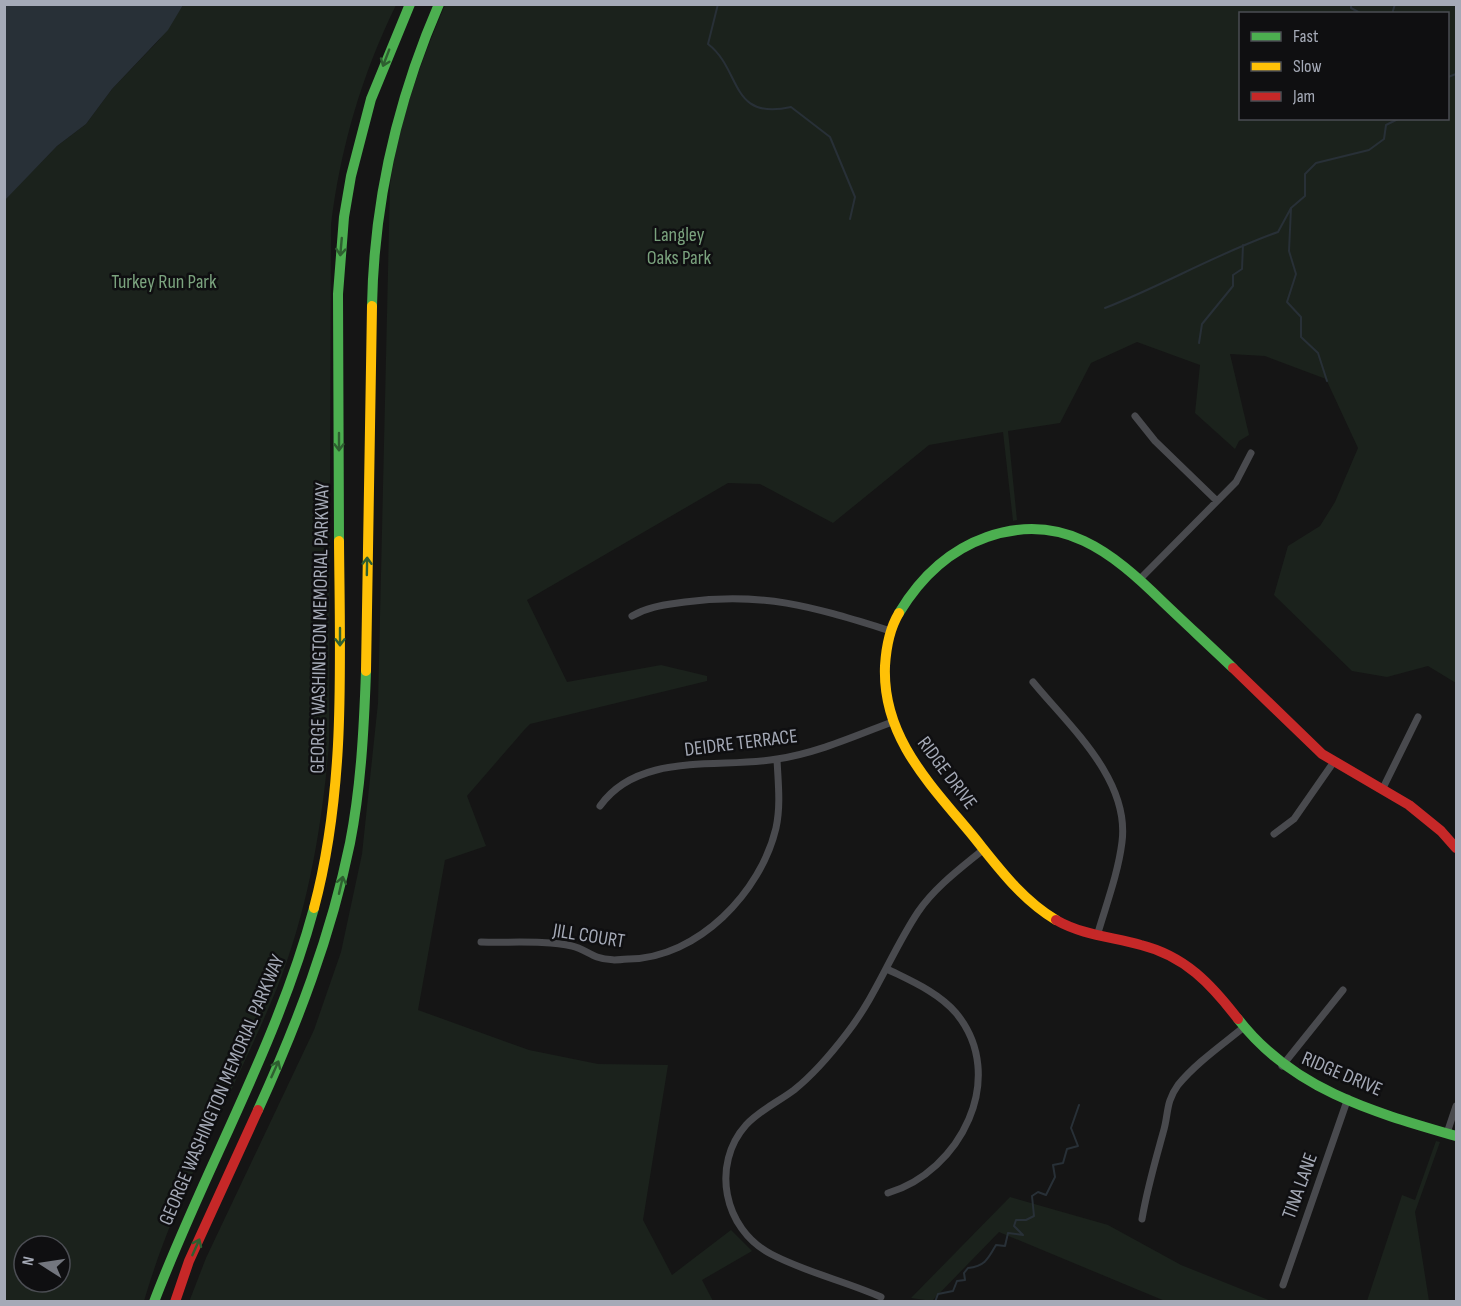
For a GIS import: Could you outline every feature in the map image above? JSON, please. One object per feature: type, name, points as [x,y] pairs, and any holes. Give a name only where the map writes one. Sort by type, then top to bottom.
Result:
[{"type":"main road","name":"GEORGE WASHINGTON MEMORIAL PARKWAY","points":[[154,1302],[178,1239],[282,1005],[307,933],[320,885],[332,821],[340,725],[338,294],[344,217],[351,176],[371,99],[410,4]]},
{"type":"main road","name":"GEORGE WASHINGTON MEMORIAL PARKWAY","points":[[175,1302],[189,1261],[312,983],[330,927],[351,841],[359,778],[363,700],[375,236],[393,132],[414,66],[439,4]]},
{"type":"main road","name":"RIDGE DRIVE","points":[[1452,1134],[1308,1083],[1282,1066],[1244,1027],[1212,987],[1184,962],[1155,948],[1097,936],[1065,924],[1034,905],[1020,893],[911,760],[892,723],[884,676],[891,631],[908,596],[928,572],[969,543],[1003,532],[1037,529],[1079,538],[1108,553],[1140,579],[1288,723],[1334,763],[1383,788],[1426,815],[1456,848]]},
{"type":"street","points":[[1135,416],[1155,441],[1217,501]]},
{"type":"street","points":[[1140,579],[1236,482],[1251,453]]},
{"type":"street","points":[[632,616],[651,607],[699,600],[775,600],[819,609],[891,631]]},
{"type":"street","points":[[1033,682],[1101,766],[1119,810],[1122,842],[1097,936]]},
{"type":"street","points":[[1383,788],[1418,717]]},
{"type":"street","name":"DEIDRE TERRACE","points":[[600,806],[620,785],[642,774],[668,768],[777,759],[827,746],[892,723]]},
{"type":"street","name":"JILL COURT","points":[[481,942],[573,946],[606,960],[632,959],[673,949],[695,938],[736,904],[765,860],[777,818],[777,759]]},
{"type":"street","points":[[1274,834],[1294,819],[1334,763]]},
{"type":"street","points":[[881,1297],[768,1253],[741,1225],[730,1207],[725,1186],[729,1158],[738,1137],[750,1121],[796,1088],[832,1053],[863,1012],[925,903],[984,849]]},
{"type":"street","points":[[887,969],[937,995],[956,1014],[974,1045],[979,1081],[975,1104],[962,1134],[922,1177],[888,1193]]},
{"type":"street","points":[[1282,1066],[1343,990]]},
{"type":"street","points":[[1142,1219],[1152,1168],[1164,1130],[1165,1114],[1171,1096],[1188,1075],[1244,1027]]},
{"type":"street","name":"TINA LANE","points":[[1283,1285],[1348,1098]]},
{"type":"street","name":"RIDGE DRIVE","points":[[1452,1134],[1456,1106]]},
{"type":"green space","name":"Turkey Run Park","points":[[183,5],[396,5],[373,58],[354,112],[340,168],[331,225],[329,744],[318,837],[305,898],[288,959],[260,1027],[172,1221],[144,1301],[5,1301],[4,200],[57,146],[86,124],[112,89],[159,40]]},
{"type":"green space","name":"Langley Oaks Park","points":[[445,5],[1456,5],[1456,683],[1428,666],[1387,677],[1352,671],[1274,595],[1288,546],[1320,526],[1335,502],[1358,448],[1326,379],[1265,356],[1230,354],[1249,435],[1239,441],[1235,449],[1195,413],[1200,365],[1137,342],[1091,363],[1060,423],[1008,431],[1017,520],[1013,521],[1003,432],[929,445],[833,523],[760,484],[728,483],[527,600],[567,682],[661,665],[707,676],[707,681],[530,724],[525,729],[467,796],[486,846],[445,860],[418,1010],[529,1050],[598,1064],[668,1065],[643,1220],[672,1275],[731,1230],[752,1251],[702,1280],[713,1301],[189,1302],[206,1258],[314,1030],[341,952],[362,854],[378,703],[390,185],[399,138],[419,71]]},
{"type":"green space","points":[[1436,1141],[1440,1142],[1415,1212],[1429,1301],[1367,1301],[1402,1195],[1415,1200]]},
{"type":"green space","points":[[1010,1197],[1108,1225],[1181,1265],[1271,1301],[1165,1301],[999,1232],[932,1301],[911,1298]]},
{"type":"shaded area","points":[[5,4],[183,5],[168,30],[112,89],[86,124],[57,146],[5,200]]},
{"type":"waterway","points":[[718,4],[708,44],[719,55],[746,100],[757,107],[771,109],[791,107],[830,137],[855,197],[850,219]]},
{"type":"waterway","points":[[1351,4],[1351,8],[1358,12]]},
{"type":"waterway","points":[[1393,12],[1395,4]]},
{"type":"waterway","points":[[1449,77],[1456,74]]},
{"type":"waterway","points":[[1105,308],[1234,249],[1278,232],[1291,208],[1305,196],[1305,174],[1316,163],[1369,150],[1384,139],[1386,125],[1396,120]]},
{"type":"waterway","points":[[1291,208],[1289,251],[1296,274],[1287,302],[1301,317],[1301,337],[1318,353],[1327,381]]},
{"type":"waterway","points":[[1199,343],[1202,324],[1233,286],[1233,275],[1242,269],[1243,245]]},
{"type":"waterway","points":[[935,1302],[938,1294],[953,1291],[957,1281],[965,1280],[964,1273],[968,1268],[978,1266],[985,1261],[996,1245],[1005,1246],[1008,1233],[1023,1235],[1014,1226],[1016,1220],[1026,1220],[1034,1216],[1032,1196],[1038,1192],[1046,1195],[1055,1177],[1053,1165],[1063,1163],[1067,1149],[1078,1146],[1071,1128],[1079,1105]]},
{"type":"traffic: fast","points":[[339,541],[338,294],[344,217],[351,176],[371,99],[410,4]]},
{"type":"traffic: fast","points":[[372,306],[377,228],[390,152],[411,77],[439,4]]},
{"type":"traffic: fast","points":[[899,613],[926,577],[959,550],[987,537],[1014,530],[1039,529],[1062,533],[1084,541],[1125,567],[1233,668]]},
{"type":"traffic: fast","points":[[258,1110],[312,979],[342,878],[354,822],[359,779],[366,671]]},
{"type":"traffic: fast","points":[[154,1302],[280,1009],[299,959],[314,908]]},
{"type":"traffic: fast","points":[[1238,1019],[1284,1064],[1309,1081],[1365,1107],[1456,1136]]},
{"type":"traffic: slow","points":[[366,671],[372,306]]},
{"type":"traffic: slow","points":[[314,908],[332,817],[336,772],[340,680],[339,541]]},
{"type":"traffic: slow","points":[[899,613],[889,639],[885,666],[886,692],[891,715],[900,737],[925,778],[1001,871],[1043,912],[1056,920]]},
{"type":"traffic: jam","points":[[1233,668],[1322,754],[1409,805],[1441,831],[1456,848]]},
{"type":"traffic: jam","points":[[1056,920],[1076,929],[1141,945],[1171,956],[1207,983],[1238,1019]]},
{"type":"traffic: jam","points":[[175,1302],[189,1261],[258,1110]]}]
